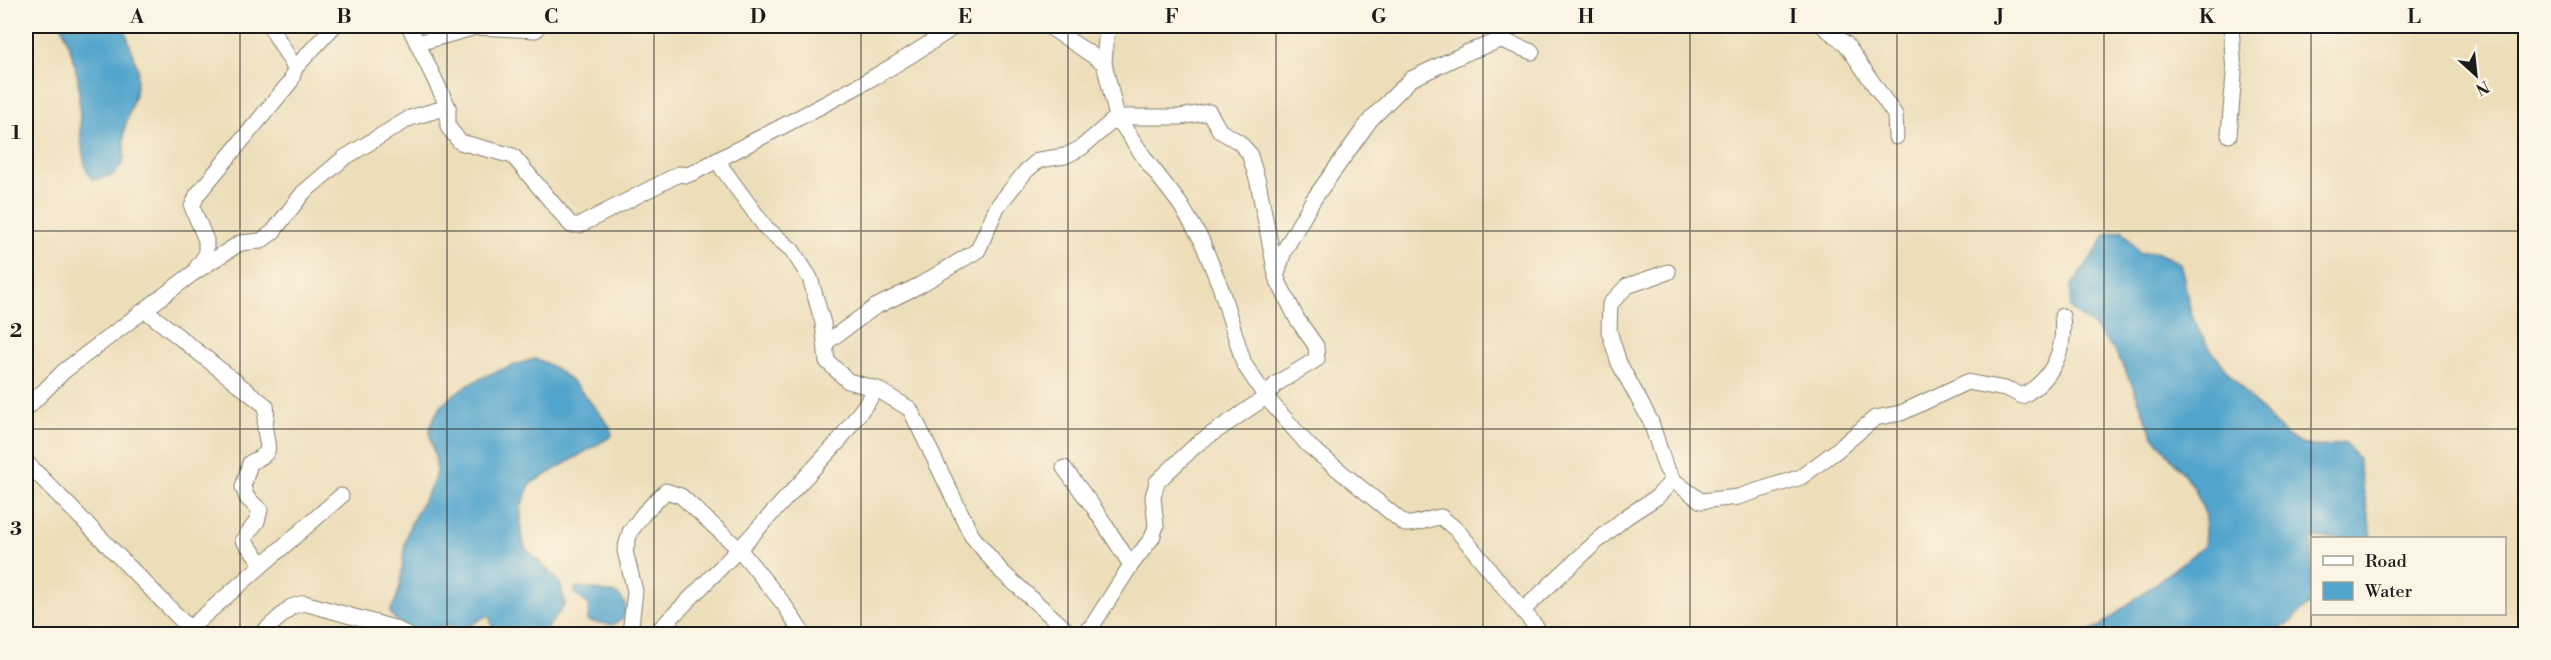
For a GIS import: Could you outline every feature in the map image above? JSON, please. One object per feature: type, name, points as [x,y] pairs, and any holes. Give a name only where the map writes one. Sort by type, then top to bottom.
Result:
[{"type":"street","points":[[270,26],[296,69]]},
{"type":"street","points":[[192,274],[206,255],[206,240],[192,207],[196,195],[291,81],[296,69],[334,26]]},
{"type":"street","points":[[409,26],[448,107],[448,127],[460,142],[513,156],[571,225],[580,225],[680,174],[687,175],[695,172],[913,55],[955,26]]},
{"type":"street","points":[[418,43],[476,27],[536,30],[537,26]]},
{"type":"street","points":[[1048,26],[1104,63]]},
{"type":"street","points":[[1107,26],[1104,63],[1117,117],[1180,204],[1202,239],[1220,286],[1244,364],[1266,397],[1308,445],[1405,524],[1415,524],[1426,518],[1441,517],[1458,531],[1537,628],[1538,634]]},
{"type":"street","points":[[1823,26],[1846,44],[1895,115],[1896,137]]},
{"type":"street","points":[[2229,135],[2234,74],[2231,26]]},
{"type":"street","points":[[1276,277],[1284,251],[1313,200],[1371,119],[1411,79],[1468,52],[1501,40],[1532,52]]},
{"type":"street","points":[[26,409],[64,371],[192,274],[240,243],[261,241],[273,232],[303,193],[359,147],[410,118],[448,107]]},
{"type":"street","points":[[827,342],[875,307],[920,285],[978,250],[997,207],[1026,171],[1039,160],[1065,156],[1081,148],[1117,117],[1180,117],[1209,112],[1220,131],[1239,142],[1249,153],[1258,182],[1276,277],[1297,319],[1316,346],[1317,359],[1276,384],[1266,397],[1197,444],[1157,482],[1153,497],[1156,526],[1152,538],[1131,565],[1092,626],[1082,634]]},
{"type":"street","points":[[720,159],[722,168],[759,219],[792,250],[810,278],[827,342],[827,361],[848,381],[877,389],[910,409],[972,536],[1002,572],[1071,634]]},
{"type":"street","points":[[1668,272],[1627,286],[1610,304],[1610,331],[1619,363],[1651,422],[1665,466],[1673,480],[1701,501],[1738,496],[1801,477],[1875,418],[1901,413],[1967,382],[2010,390],[2022,396],[2036,388],[2052,372],[2064,332],[2062,316]]},
{"type":"street","points":[[145,310],[266,406],[268,414],[264,428],[270,447],[266,454],[250,463],[243,487],[247,498],[260,510],[257,521],[243,540],[263,564]]},
{"type":"street","points":[[655,634],[739,549],[838,442],[877,389]]},
{"type":"street","points":[[26,462],[192,632],[263,564],[341,496]]},
{"type":"street","points":[[1064,468],[1094,508],[1131,565]]},
{"type":"street","points":[[1522,610],[1626,517],[1657,498],[1673,480]]},
{"type":"street","points":[[630,634],[635,591],[625,551],[630,532],[644,513],[666,491],[681,496],[739,549],[783,603],[803,634]]},
{"type":"street","points":[[261,634],[291,607],[304,603],[368,628],[394,628],[406,634]]},
{"type":"water","points":[[62,26],[124,26],[138,70],[135,94],[124,130],[124,159],[113,175],[93,180],[88,173],[82,148],[78,80]]},
{"type":"water","points":[[2122,230],[2140,253],[2156,252],[2180,263],[2190,309],[2203,337],[2243,389],[2288,436],[2299,443],[2310,446],[2345,443],[2358,459],[2372,537],[2311,537],[2311,602],[2287,625],[2268,634],[2083,634],[2096,629],[2204,546],[2206,516],[2194,487],[2152,434],[2131,382],[2115,351],[2092,325],[2070,309],[2071,287],[2107,234]]},
{"type":"water","points":[[535,359],[558,370],[577,387],[610,427],[612,436],[530,484],[521,507],[521,534],[526,549],[560,582],[565,604],[543,634],[490,634],[492,627],[490,617],[486,616],[459,632],[447,624],[428,634],[411,630],[401,624],[390,612],[399,590],[409,528],[435,477],[436,461],[430,430],[435,416],[444,403],[472,383],[505,368]]},
{"type":"water","points":[[575,588],[617,594],[625,605],[623,619],[612,625],[588,621],[589,605],[575,594]]}]
